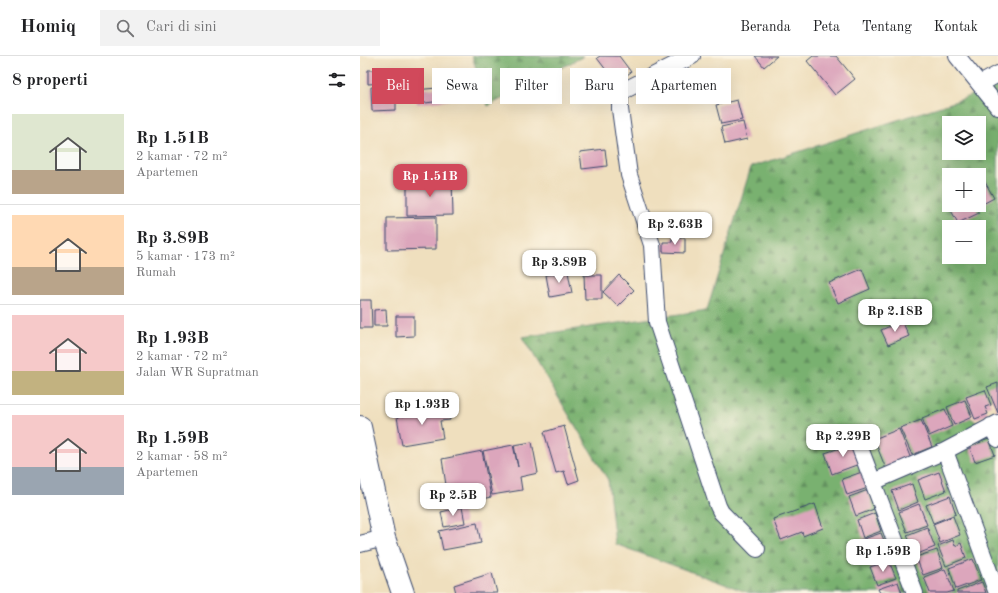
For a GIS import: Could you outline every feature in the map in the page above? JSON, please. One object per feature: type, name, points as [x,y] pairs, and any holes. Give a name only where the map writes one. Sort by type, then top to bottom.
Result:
[{"type":"highway","points":[[360,427],[384,538],[403,593]]},
{"type":"street","points":[[692,56],[625,90],[620,96],[620,109],[629,175],[652,245],[657,322],[718,506],[721,512],[757,549]]},
{"type":"street","points":[[957,56],[998,107]]},
{"type":"street","points":[[980,84],[998,74]]},
{"type":"street","points":[[873,482],[996,429]]},
{"type":"street","points":[[857,440],[915,593]]},
{"type":"street","points":[[945,451],[997,593]]},
{"type":"street","points":[[360,544],[384,538]]},
{"type":"green space","points":[[472,56],[584,56],[561,68],[500,68],[500,100],[492,104],[492,68],[476,68]]},
{"type":"green space","points":[[998,82],[998,394],[967,415],[998,439],[998,593],[749,593],[615,544],[608,480],[522,337],[707,310],[751,167],[963,99]]},
{"type":"building","points":[[600,56],[619,56],[628,68],[605,68],[597,58]]},
{"type":"building","points":[[755,56],[777,56],[764,67]]},
{"type":"building","points":[[813,56],[836,56],[855,79],[835,95],[807,61]]},
{"type":"building","points":[[368,70],[372,70],[372,84],[368,84]]},
{"type":"building","points":[[371,87],[372,104],[396,104],[396,110],[372,111]]},
{"type":"building","points":[[432,88],[432,102],[424,103],[424,89]]},
{"type":"building","points":[[737,100],[742,120],[721,124],[716,105],[731,104],[731,101]]},
{"type":"building","points":[[743,122],[747,139],[725,144],[721,127]]},
{"type":"building","points":[[605,149],[607,166],[582,169],[580,152]]},
{"type":"building","points":[[452,179],[453,215],[407,216],[407,180]]},
{"type":"building","points":[[986,184],[994,198],[986,202]]},
{"type":"building","points":[[952,212],[979,213],[964,220],[956,220]]},
{"type":"building","points":[[436,217],[436,249],[387,250],[387,218]]},
{"type":"building","points":[[672,238],[685,238],[685,253],[663,252],[663,242],[672,242]]},
{"type":"building","points":[[862,269],[870,289],[838,303],[829,283]]},
{"type":"building","points":[[568,272],[572,293],[550,297],[546,275]]},
{"type":"building","points":[[584,275],[602,275],[602,299],[585,299]]},
{"type":"building","points":[[619,275],[634,290],[618,306],[603,292]]},
{"type":"building","points":[[360,300],[371,300],[372,328],[360,328]]},
{"type":"building","points":[[386,309],[387,326],[374,326],[374,310]]},
{"type":"building","points":[[396,316],[414,316],[414,336],[396,337]]},
{"type":"building","points":[[902,321],[909,336],[888,345],[881,330]]},
{"type":"building","points":[[998,383],[998,413],[987,387]]},
{"type":"building","points":[[985,390],[991,405],[985,407],[988,414],[975,419],[966,397]]},
{"type":"building","points":[[965,400],[972,417],[954,425],[947,407]]},
{"type":"building","points":[[448,408],[450,420],[440,421],[443,438],[402,445],[397,417]]},
{"type":"building","points":[[945,409],[952,426],[929,436],[922,418]]},
{"type":"building","points":[[921,420],[932,447],[912,455],[900,428]]},
{"type":"building","points":[[564,426],[579,480],[568,484],[564,471],[556,473],[544,432]]},
{"type":"building","points":[[899,429],[911,459],[886,469],[874,439]]},
{"type":"building","points":[[989,439],[995,455],[975,462],[969,446]]},
{"type":"building","points":[[532,442],[538,473],[520,477],[522,490],[492,495],[483,451],[513,445],[518,467],[514,445]]},
{"type":"building","points":[[855,443],[862,463],[832,474],[825,453]]},
{"type":"building","points":[[482,451],[491,497],[449,506],[448,501],[434,504],[430,488],[446,485],[442,459]]},
{"type":"building","points":[[862,472],[868,488],[847,495],[842,479]]},
{"type":"building","points":[[939,472],[946,491],[925,499],[918,480]]},
{"type":"building","points":[[912,484],[918,502],[899,510],[892,491]]},
{"type":"building","points":[[868,490],[874,509],[856,516],[849,497]]},
{"type":"building","points":[[950,496],[956,514],[933,523],[926,505]]},
{"type":"building","points":[[815,504],[823,528],[803,536],[802,532],[781,540],[773,519]]},
{"type":"building","points":[[919,504],[927,525],[907,532],[899,512]]},
{"type":"building","points":[[462,507],[465,523],[444,527],[441,512]]},
{"type":"building","points":[[875,513],[881,531],[863,538],[857,520]]},
{"type":"building","points":[[953,516],[960,535],[940,543],[933,524]]},
{"type":"building","points":[[477,523],[481,543],[443,550],[439,531]]},
{"type":"building","points":[[927,527],[935,547],[915,555],[907,535]]},
{"type":"building","points":[[881,533],[889,553],[865,562],[858,541]]},
{"type":"building","points":[[953,540],[955,546],[961,543],[966,558],[946,566],[938,546]]},
{"type":"building","points":[[937,550],[943,568],[923,575],[916,557]]},
{"type":"building","points":[[973,559],[981,580],[956,589],[949,568]]},
{"type":"building","points":[[889,561],[896,578],[877,585],[870,567]]},
{"type":"building","points":[[945,569],[954,591],[947,593],[930,593],[924,577]]},
{"type":"building","points":[[492,573],[497,593],[456,593],[454,585]]},
{"type":"building","points":[[898,582],[902,593],[880,593],[878,589]]},
{"type":"building","points":[[982,582],[986,593],[957,593],[957,591]]}]
